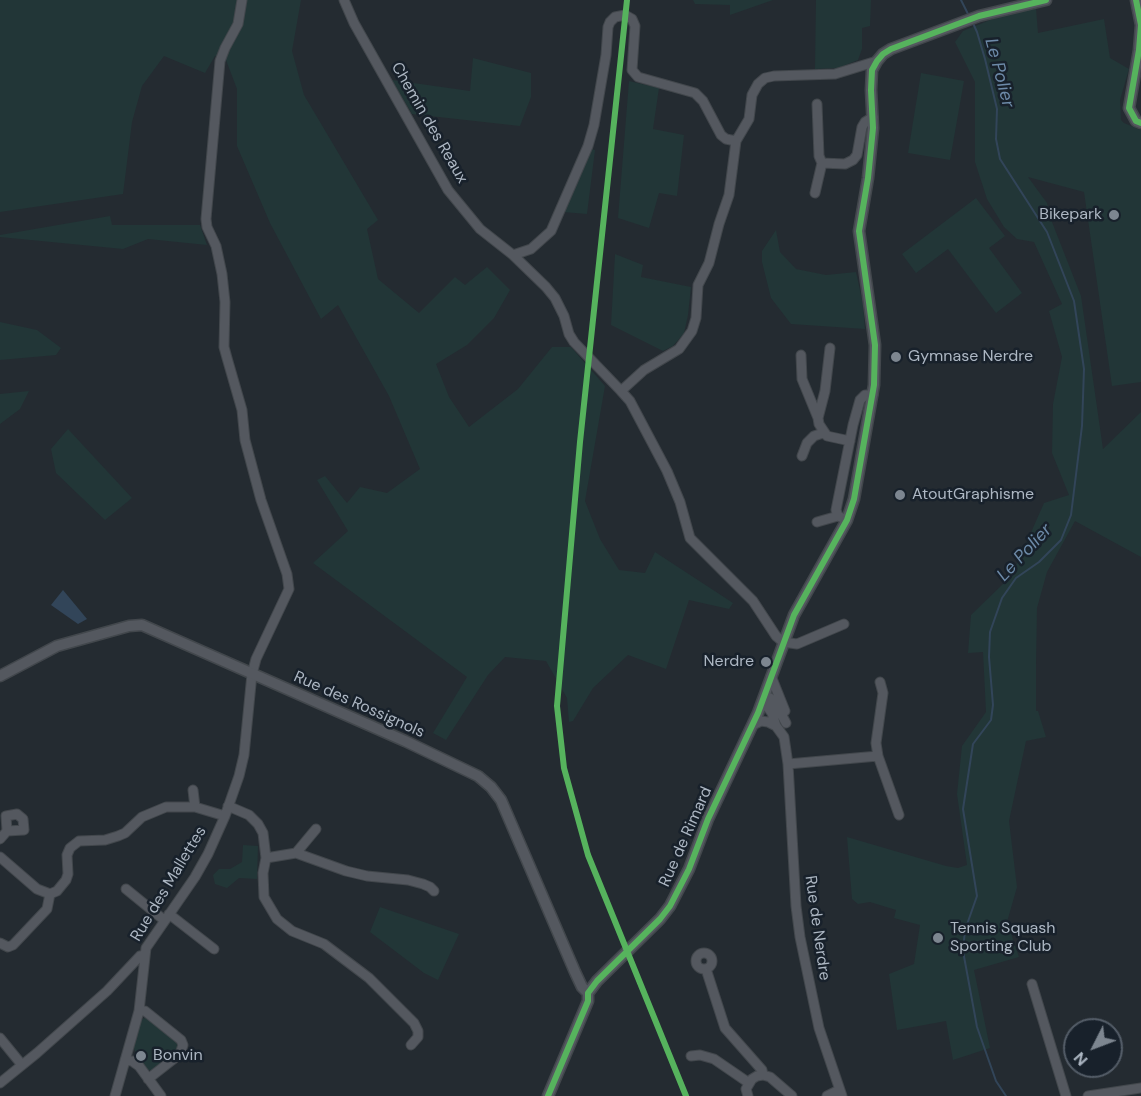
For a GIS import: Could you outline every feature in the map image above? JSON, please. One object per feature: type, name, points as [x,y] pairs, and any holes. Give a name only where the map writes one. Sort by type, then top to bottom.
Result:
[{"type":"street","name":"Rue des Mallettes","points":[[0,1083],[107,991],[134,961],[145,955],[150,941],[208,854],[225,816],[244,755],[252,674],[256,660],[288,595],[289,582],[261,500],[246,440],[242,410],[224,347],[225,302],[222,274],[216,246],[207,227],[206,219],[220,61],[237,24],[242,0]]},
{"type":"street","name":"Chemin des Reaux","points":[[344,0],[354,23],[448,190],[480,229],[513,255],[555,298],[574,342],[621,391]]},
{"type":"street","points":[[844,624],[797,644],[783,642],[776,636],[753,601],[690,538],[680,502],[667,471],[630,401],[621,391],[644,370],[679,349],[693,331],[698,285],[709,262],[729,195],[736,141],[751,113],[752,94],[758,84],[765,78],[774,76],[835,74],[877,61],[891,49],[979,16],[1046,0]]},
{"type":"street","points":[[1136,0],[1141,26],[1129,108],[1136,121],[1141,123]]},
{"type":"street","points":[[513,255],[531,249],[551,231],[556,221],[588,146],[606,55],[608,27],[615,17],[625,15],[632,19],[635,26],[632,70],[638,77],[695,93],[703,100],[721,135],[726,139],[736,141]]},
{"type":"street","name":"Rue de Rimard","points":[[548,1096],[588,1000],[588,993],[604,973],[654,927],[670,906],[689,869],[708,819],[763,701],[794,615],[842,518],[854,499],[873,395],[875,345],[859,231],[873,128],[872,70],[877,61]]},
{"type":"street","points":[[815,193],[822,163],[819,156],[817,104]]},
{"type":"street","points":[[822,163],[845,164],[853,160],[857,155],[862,127],[873,117]]},
{"type":"street","points":[[818,418],[825,391],[830,348]]},
{"type":"street","points":[[801,355],[802,379],[823,433],[834,439],[850,441]]},
{"type":"street","points":[[817,522],[842,518],[836,510],[860,400],[865,395],[873,395]]},
{"type":"street","points":[[802,456],[807,443],[814,436],[823,433]]},
{"type":"street","name":"Rue des Rossignols","points":[[0,676],[57,646],[129,626],[142,625],[405,741],[478,776],[501,800],[574,972],[588,993]]},
{"type":"street","points":[[753,725],[761,721],[781,724],[784,707],[771,676]]},
{"type":"street","points":[[879,682],[883,693],[876,743],[878,756],[899,816]]},
{"type":"street","name":"Rue de Nerdre","points":[[763,701],[781,724],[784,737],[788,764],[796,906],[800,937],[819,1028],[841,1093]]},
{"type":"street","points":[[788,764],[878,756]]},
{"type":"street","points":[[193,790],[195,807]]},
{"type":"street","points":[[228,806],[249,815],[263,833],[266,858],[263,873],[264,897],[277,919],[292,931],[324,944],[369,978],[414,1023],[418,1037],[411,1045]]},
{"type":"street","points":[[0,857],[37,889],[50,894],[57,891],[66,880],[67,855],[74,844],[79,841],[105,840],[126,833],[142,817],[166,807],[195,807],[225,816]]},
{"type":"street","points":[[296,854],[316,829]]},
{"type":"street","points":[[0,839],[7,831]]},
{"type":"street","points":[[266,858],[296,854],[346,871],[423,884],[434,891]]},
{"type":"street","points":[[126,890],[214,949]]},
{"type":"street","points":[[0,942],[8,947],[13,945],[47,909],[50,894]]},
{"type":"street","points":[[115,1096],[138,1011],[145,955]]},
{"type":"street","points":[[706,969],[725,1028],[762,1070],[763,1076]]},
{"type":"street","points":[[1032,984],[1066,1096]]},
{"type":"street","points":[[138,1011],[145,1011],[181,1040],[183,1045],[180,1054],[148,1079]]},
{"type":"street","points":[[0,1038],[22,1065]]},
{"type":"street","points":[[691,1056],[700,1055],[714,1059],[749,1083]]},
{"type":"street","points":[[124,1060],[132,1061],[139,1066],[161,1096]]},
{"type":"street","points":[[748,1096],[746,1089],[749,1083],[757,1076],[763,1076],[770,1077],[792,1096]]},
{"type":"street","points":[[1088,1096],[1141,1088]]},
{"type":"street","points":[[827,1096],[841,1093]]},
{"type":"green space","points":[[0,0],[301,0],[292,51],[304,95],[378,220],[367,229],[378,279],[419,313],[455,277],[465,285],[487,267],[510,290],[494,318],[467,345],[436,364],[449,397],[469,427],[518,389],[552,347],[571,347],[605,386],[585,501],[600,539],[619,570],[645,573],[655,552],[733,603],[729,609],[689,600],[666,669],[628,655],[593,688],[573,721],[569,722],[567,698],[546,661],[505,657],[488,675],[446,740],[433,733],[467,677],[313,563],[348,531],[317,480],[325,476],[347,503],[360,487],[387,493],[420,469],[389,396],[338,305],[321,319],[270,223],[237,146],[237,89],[226,60],[215,56],[205,73],[164,56],[142,86],[132,122],[123,194],[0,212]]},
{"type":"green space","points":[[693,0],[773,0],[730,15],[730,5],[695,4]]},
{"type":"green space","points":[[816,0],[871,0],[870,26],[862,28],[862,49],[858,60],[838,68],[815,69]]},
{"type":"green space","points":[[1036,8],[1038,33],[1104,19],[1110,58],[1129,69],[1120,100],[1121,120],[1141,130],[1141,382],[1112,386],[1084,192],[1028,177],[1047,203],[1052,222],[1081,296],[1103,449],[1141,412],[1141,557],[1075,521],[1047,572],[1037,608],[1036,664],[1036,711],[1038,711],[1046,737],[1026,741],[1009,821],[1017,887],[1007,922],[1019,957],[974,970],[990,1048],[953,1060],[946,1021],[897,1030],[889,974],[914,964],[920,925],[894,918],[896,910],[870,902],[858,904],[852,899],[847,837],[946,866],[958,868],[967,865],[957,794],[962,746],[986,712],[983,652],[968,653],[971,615],[1003,584],[1018,562],[1044,503],[1069,495],[1052,453],[1053,404],[1062,357],[1049,311],[1062,304],[1034,242],[1017,239],[1004,227],[987,199],[975,162],[975,82],[955,42],[963,31],[995,18]]},
{"type":"green space","points":[[473,58],[531,73],[531,97],[520,126],[412,114],[392,80],[470,91]]},
{"type":"green space","points":[[921,73],[964,81],[950,160],[908,153]]},
{"type":"green space","points":[[629,81],[659,88],[653,129],[684,135],[677,196],[659,193],[649,228],[618,218]]},
{"type":"green space","points":[[591,149],[595,150],[587,214],[563,212]]},
{"type":"green space","points":[[976,198],[1005,236],[989,248],[1022,293],[996,313],[948,249],[916,273],[902,254]]},
{"type":"green space","points":[[110,216],[112,225],[200,225],[207,245],[148,239],[123,249],[0,237],[0,235]]},
{"type":"green space","points":[[776,230],[780,252],[796,269],[826,275],[856,272],[863,304],[865,329],[791,324],[771,298],[762,262],[762,251]]},
{"type":"green space","points":[[615,254],[643,265],[641,277],[691,287],[684,333],[673,346],[663,351],[611,325]]},
{"type":"green space","points":[[0,322],[37,330],[61,348],[56,355],[0,360]]},
{"type":"green space","points":[[29,391],[20,409],[0,424],[0,394]]},
{"type":"green space","points":[[68,429],[132,498],[105,520],[56,473],[51,449]]},
{"type":"green space","points":[[243,845],[258,846],[257,879],[239,878],[227,888],[215,884],[213,875],[219,869],[230,869],[242,862]]},
{"type":"green space","points":[[380,907],[459,934],[438,980],[424,973],[370,932]]},
{"type":"green space","points":[[147,1017],[179,1047],[177,1052],[153,1070],[148,1070],[133,1048],[140,1020]]},
{"type":"water","points":[[63,590],[87,619],[78,624],[51,605]]},
{"type":"waterway","name":"Le Polier","points":[[961,0],[969,16]]},
{"type":"waterway","name":"Le Polier","points":[[972,21],[985,59],[997,109],[996,139],[1000,159],[1047,232],[1074,301],[1084,369],[1082,426],[1071,515],[1061,540],[1039,562],[1016,578],[1002,598],[990,632],[989,657],[993,705],[991,720],[973,744],[963,809],[977,896],[965,930],[963,951],[977,1027],[996,1081],[1006,1096]]},
{"type":"cycle path","points":[[627,0],[580,442],[557,706],[564,768],[588,855],[686,1096]]},
{"type":"cycle path","points":[[548,1096],[588,1001],[588,993],[597,981],[660,919],[670,906],[689,869],[708,819],[758,713],[794,615],[847,520],[854,499],[874,385],[875,345],[859,231],[873,128],[872,70],[883,54],[891,49],[979,16],[1046,0]]},
{"type":"cycle path","points":[[1136,0],[1141,25],[1129,108],[1136,121],[1141,123]]},
{"type":"place","name":"Bikepark","points":[[1114,215]]},
{"type":"place","name":"Gymnase Nerdre","points":[[896,357]]},
{"type":"place","name":"AtoutGraphisme","points":[[900,495]]},
{"type":"place","name":"Nerdre","points":[[766,662]]},
{"type":"place","name":"Tennis Squash Sporting Club","points":[[938,938]]},
{"type":"place","name":"Bonvin","points":[[141,1056]]}]
